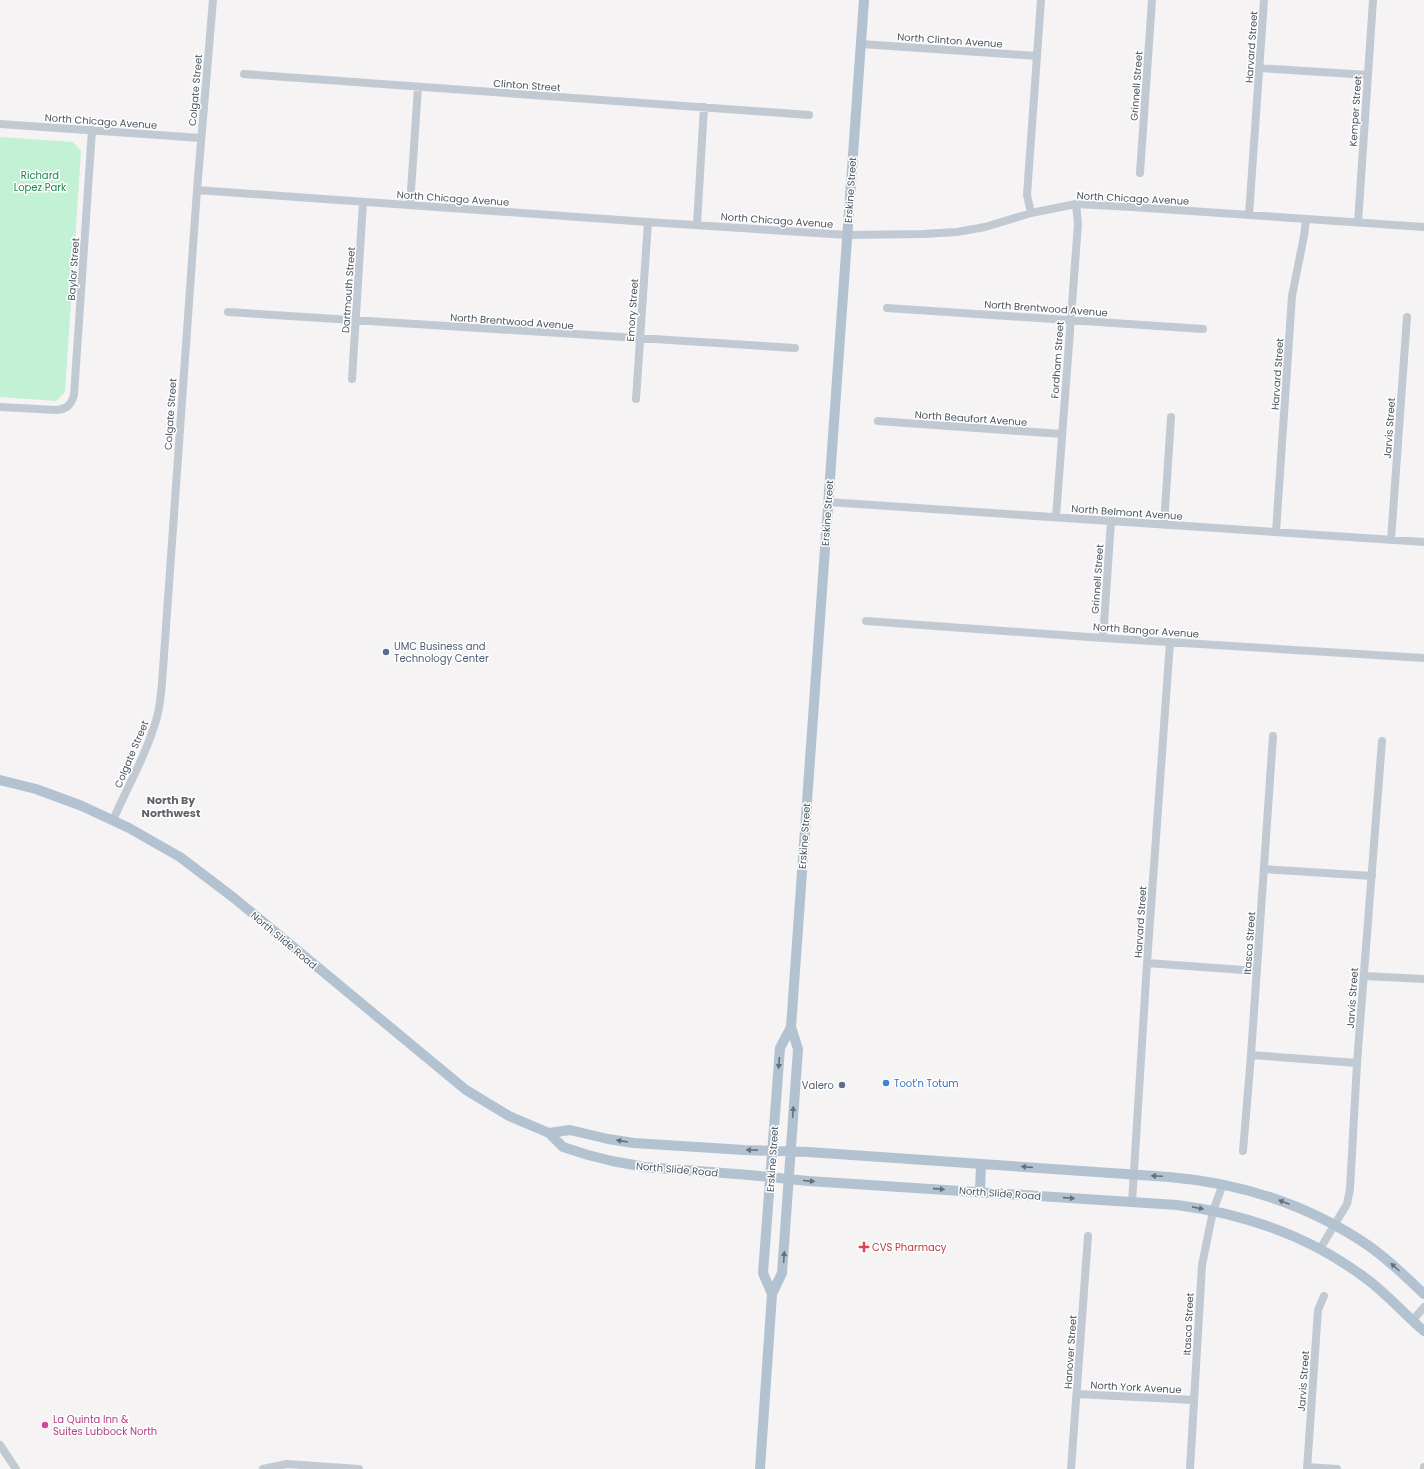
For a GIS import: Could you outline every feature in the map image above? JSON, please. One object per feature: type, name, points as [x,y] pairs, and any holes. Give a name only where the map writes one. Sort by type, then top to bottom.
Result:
[{"type":"main road","name":"Erskine Street","points":[[760,1469],[772,1294],[782,1273],[791,1151],[798,1049],[791,1027],[864,0]]},
{"type":"main road","name":"North Slide Road","points":[[0,780],[36,789],[82,806],[113,820],[180,857],[234,898],[466,1090],[510,1116],[549,1133],[563,1148],[626,1164],[661,1168],[789,1179],[1177,1205],[1213,1211],[1247,1219],[1280,1230],[1320,1249],[1369,1281],[1424,1331]]},
{"type":"main road","name":"Erskine Street","points":[[772,1294],[763,1273],[780,1048],[791,1027]]},
{"type":"main road","points":[[549,1133],[570,1130],[608,1139],[634,1143],[791,1151],[981,1164],[1192,1179],[1223,1184],[1258,1192],[1302,1209],[1334,1225],[1375,1251],[1424,1294]]},
{"type":"main road","points":[[980,1192],[981,1164]]},
{"type":"street","name":"Colgate Street","points":[[113,820],[145,751],[153,730],[158,711],[162,683],[197,190],[213,0]]},
{"type":"street","points":[[1031,213],[1027,195],[1041,0]]},
{"type":"street","name":"Grinnell Street","points":[[1140,173],[1152,0]]},
{"type":"street","name":"Harvard Street","points":[[1249,215],[1264,0]]},
{"type":"street","name":"Kemper Street","points":[[1358,223],[1373,0]]},
{"type":"street","name":"North Clinton Avenue","points":[[861,44],[1037,56]]},
{"type":"street","points":[[1259,68],[1368,75]]},
{"type":"street","name":"Clinton Street","points":[[244,74],[809,115]]},
{"type":"street","points":[[410,205],[418,87]]},
{"type":"street","points":[[697,224],[704,108]]},
{"type":"street","name":"North Chicago Avenue","points":[[0,124],[201,138]]},
{"type":"street","name":"Baylor Street","points":[[0,407],[63,410],[68,408],[72,402],[74,395],[92,130]]},
{"type":"street","name":"North Chicago Avenue","points":[[197,190],[847,235],[957,232],[985,227],[1031,213],[1076,204],[1424,227]]},
{"type":"street","name":"Dartmouth Street","points":[[352,379],[363,202]]},
{"type":"street","name":"Fordham Street","points":[[1056,517],[1078,224],[1076,204]]},
{"type":"street","name":"Harvard Street","points":[[1276,532],[1292,296],[1306,219]]},
{"type":"street","name":"Emory Street","points":[[636,399],[648,222]]},
{"type":"street","name":"North Brentwood Avenue","points":[[888,308],[1203,329]]},
{"type":"street","name":"North Brentwood Avenue","points":[[228,312],[795,348]]},
{"type":"street","name":"Jarvis Street","points":[[1391,540],[1407,317]]},
{"type":"street","points":[[1164,525],[1171,417]]},
{"type":"street","name":"North Beaufort Avenue","points":[[878,421],[1062,434]]},
{"type":"street","name":"North Belmont Avenue","points":[[828,502],[1424,542]]},
{"type":"street","name":"Grinnell Street","points":[[1103,638],[1111,521]]},
{"type":"street","name":"North Bangor Avenue","points":[[866,621],[1103,638],[1424,658]]},
{"type":"street","name":"Harvard Street","points":[[1132,1202],[1147,963],[1170,642]]},
{"type":"street","name":"Itasca Street","points":[[1243,1151],[1257,971],[1272,736]]},
{"type":"street","name":"Jarvis Street","points":[[1320,1249],[1347,1204],[1350,1190],[1357,1063],[1382,741]]},
{"type":"street","points":[[1264,869],[1372,876]]},
{"type":"street","points":[[1147,963],[1257,971]]},
{"type":"street","points":[[1364,976],[1424,979]]},
{"type":"street","points":[[1251,1055],[1357,1063]]},
{"type":"street","name":"Itasca Street","points":[[1190,1469],[1202,1265],[1213,1211],[1223,1184]]},
{"type":"street","name":"Hanover Street","points":[[1071,1469],[1088,1236]]},
{"type":"street","name":"Jarvis Street","points":[[1307,1468],[1318,1310],[1324,1296]]},
{"type":"street","points":[[1412,1321],[1424,1307]]},
{"type":"street","name":"North York Avenue","points":[[1077,1394],[1194,1400]]},
{"type":"street","points":[[0,1445],[16,1469]]},
{"type":"street","points":[[263,1469],[287,1464],[359,1469]]},
{"type":"street","points":[[1307,1468],[1337,1469]]},
{"type":"green space","name":"Richard Lopez Park","points":[[0,137],[73,142],[81,151],[65,392],[56,401],[0,397]]},
{"type":"place","name":"UMC Business and Technology Center","points":[[386,652]]},
{"type":"place","name":"Toot'n Totum","points":[[886,1083]]},
{"type":"place","name":"Valero","points":[[842,1085]]},
{"type":"place","name":"CVS Pharmacy","points":[[864,1247]]},
{"type":"place","name":"La Quinta Inn & Suites Lubbock North","points":[[45,1425]]},
{"type":"district","name":"North By Northwest","points":[[171,806]]}]
